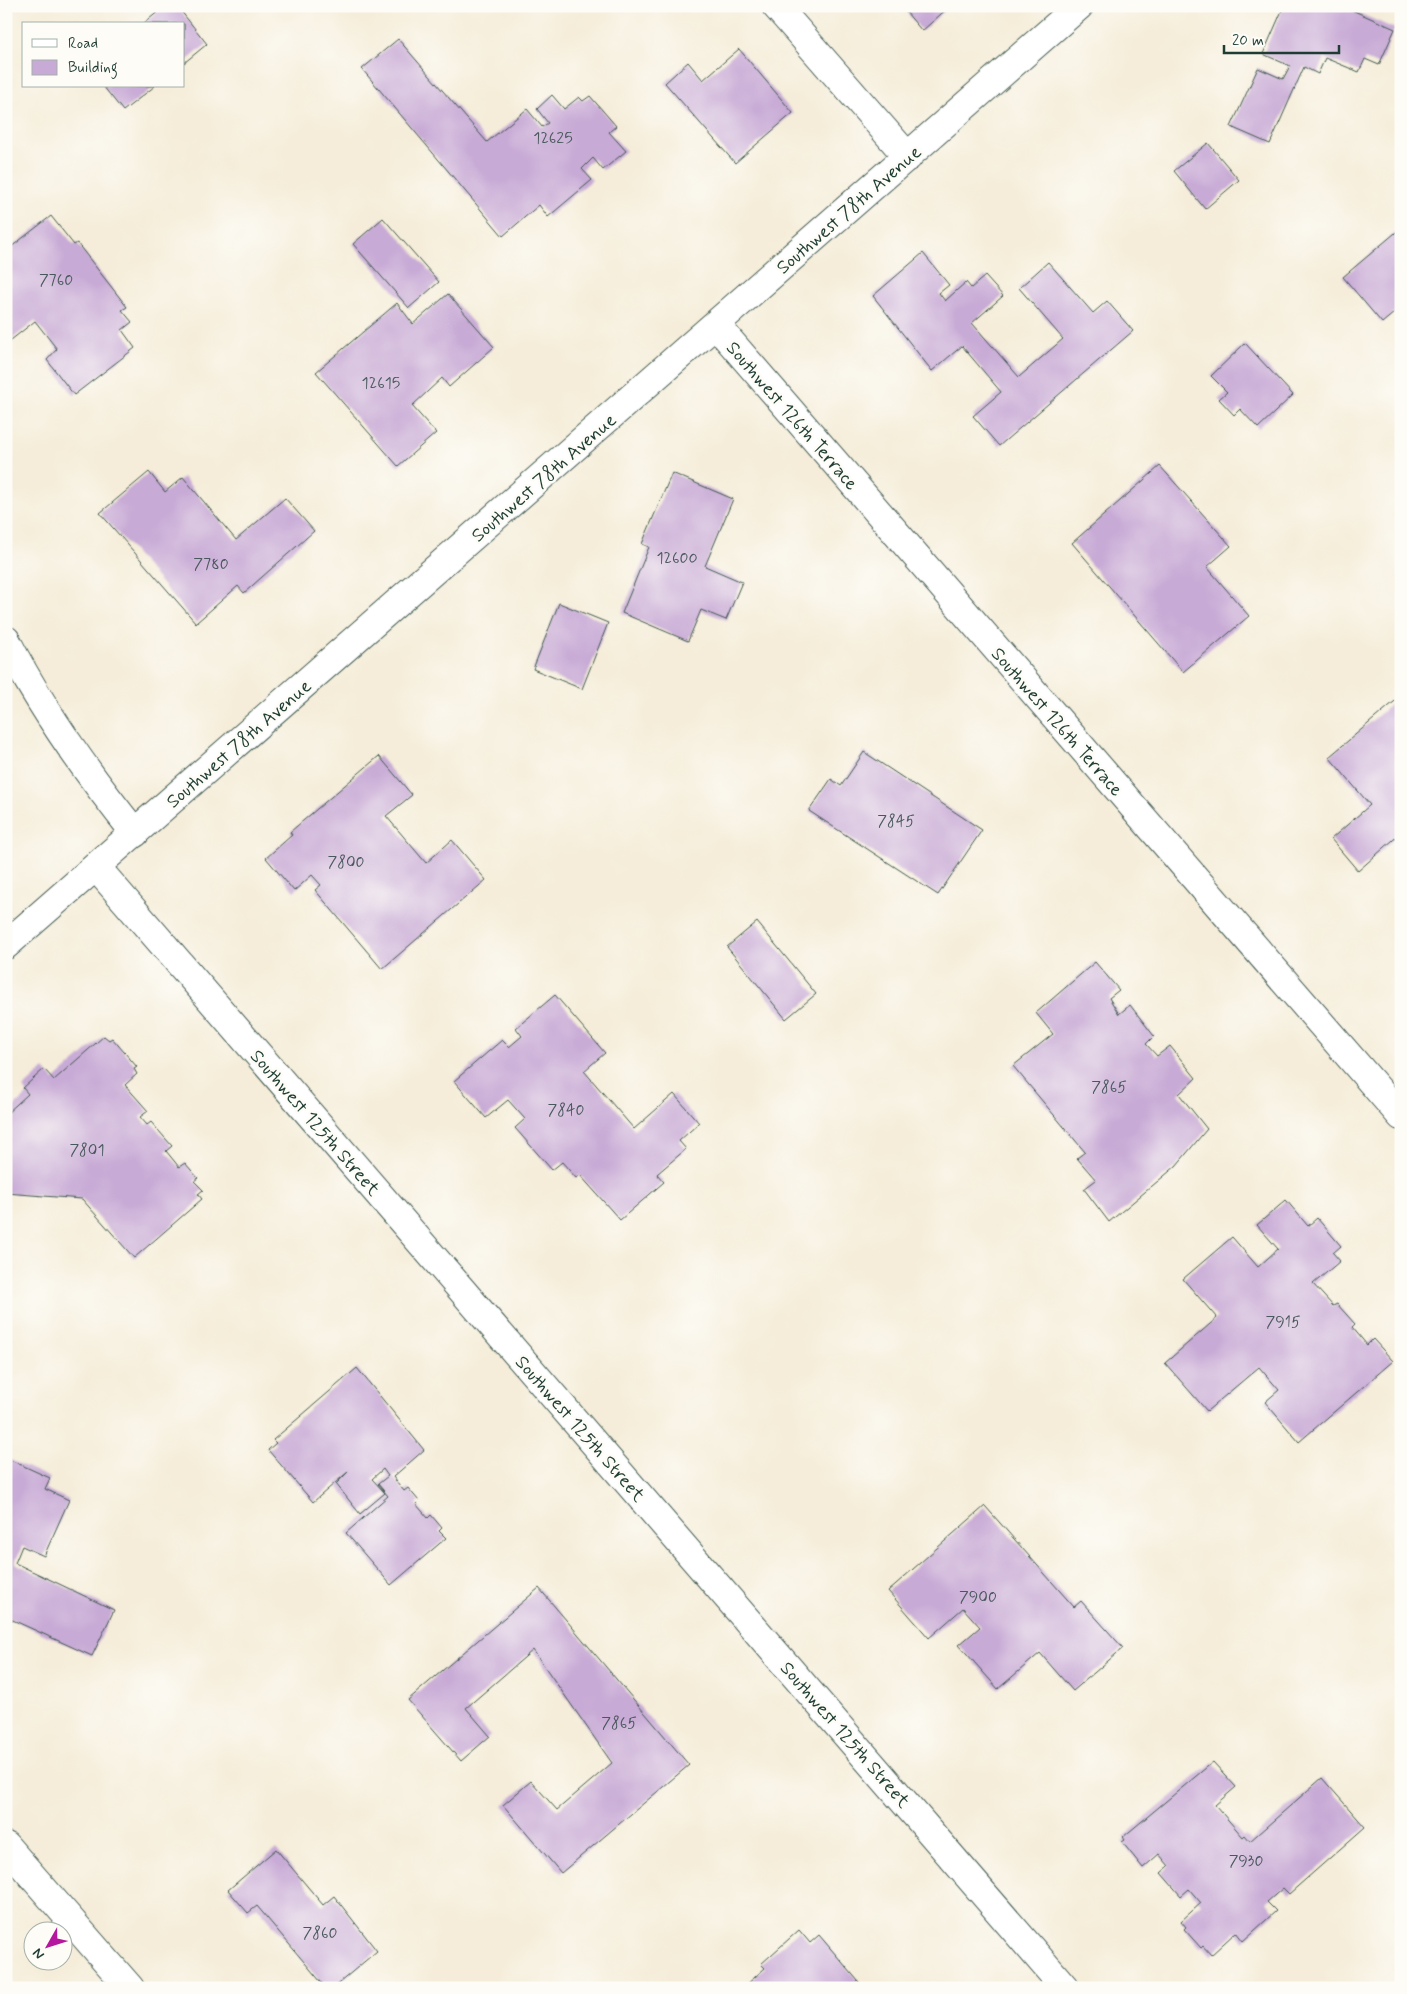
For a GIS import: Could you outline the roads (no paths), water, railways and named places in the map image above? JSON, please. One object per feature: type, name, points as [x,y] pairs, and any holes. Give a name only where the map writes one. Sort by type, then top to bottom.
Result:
[{"type":"street","points":[[776,6],[908,157]]},
{"type":"street","name":"Southwest 78th Avenue","points":[[6,945],[97,868],[1079,6]]},
{"type":"street","name":"Southwest 126th Terrace","points":[[716,325],[1401,1116]]},
{"type":"street","points":[[6,640],[28,684],[54,726],[89,775],[135,833]]},
{"type":"street","name":"Southwest 125th Street","points":[[97,868],[1065,1988]]},
{"type":"street","points":[[6,1846],[130,1988]]}]
